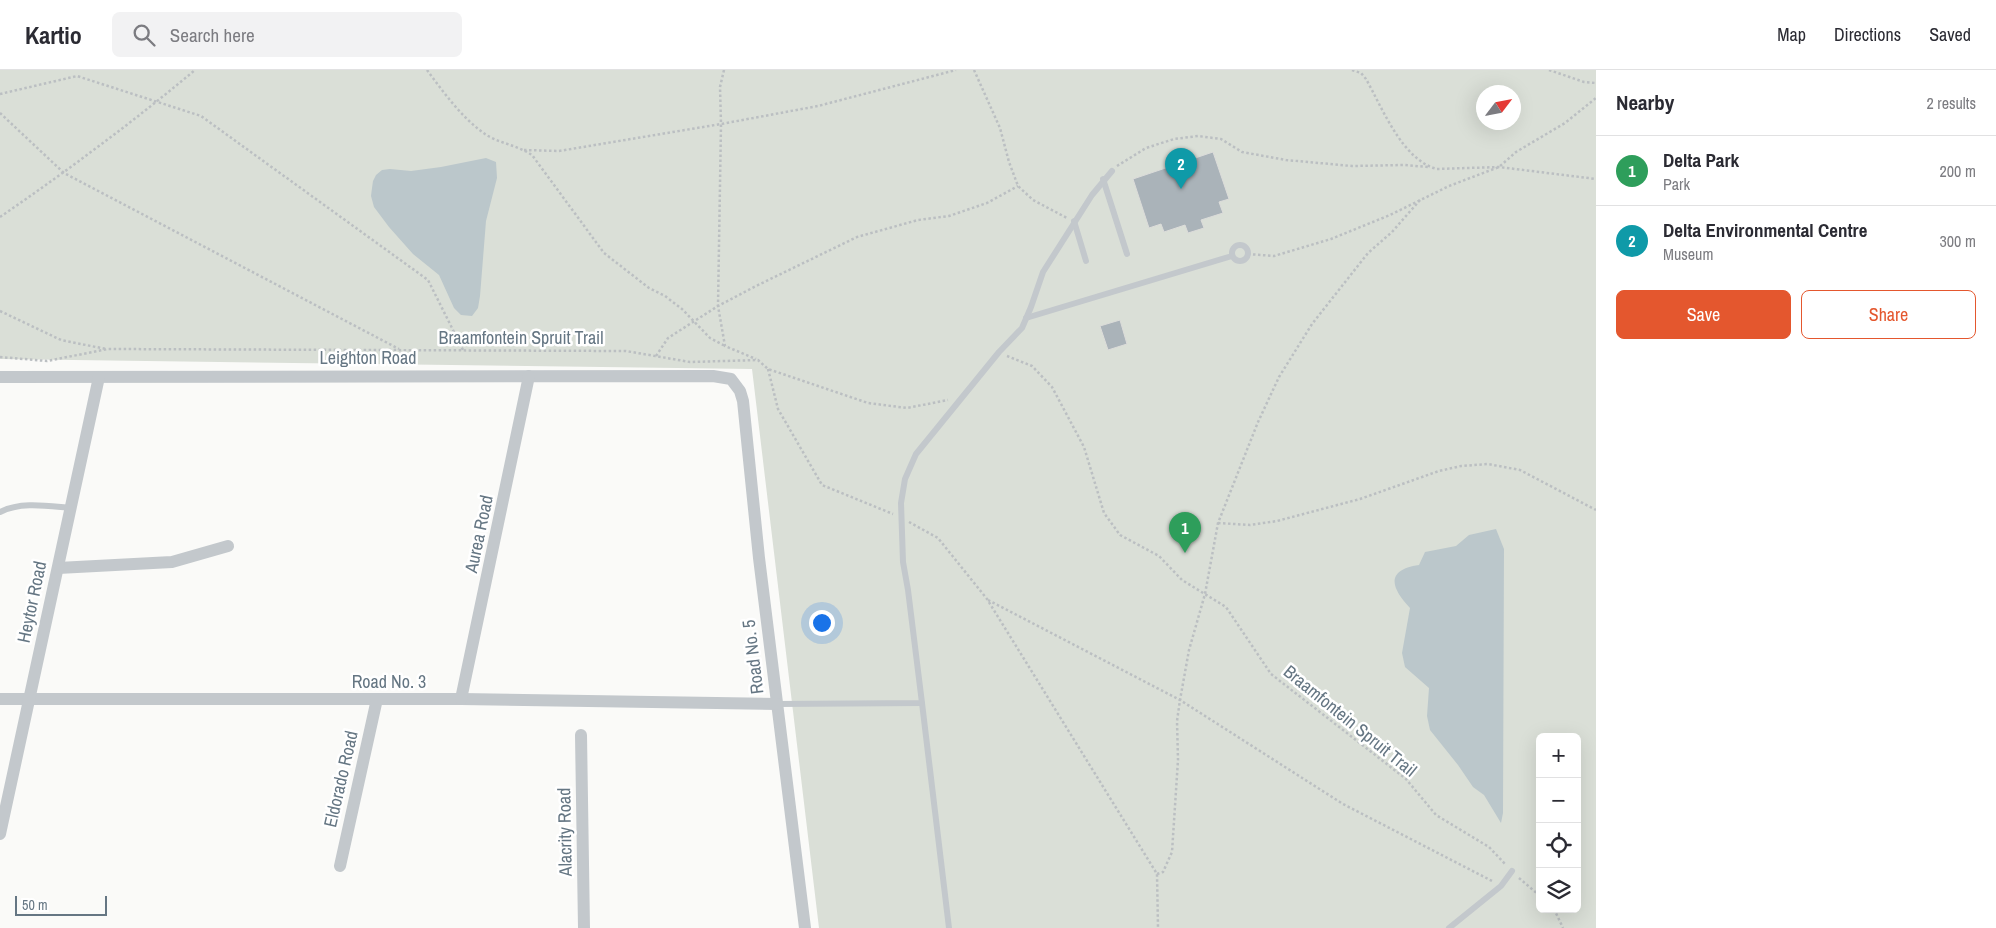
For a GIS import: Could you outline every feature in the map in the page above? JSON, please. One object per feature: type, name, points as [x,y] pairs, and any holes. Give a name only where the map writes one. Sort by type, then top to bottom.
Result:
[{"type":"street","name":"Aurea Road","points":[[461,699],[529,376]]},
{"type":"street","name":"Leighton Road","points":[[0,377],[713,376],[727,377],[735,383]]},
{"type":"street","name":"Heytor Road","points":[[0,834],[100,377]]},
{"type":"street","name":"Road No. 5","points":[[735,383],[742,396],[804,928]]},
{"type":"street","points":[[58,568],[172,562],[228,546]]},
{"type":"street","name":"Road No. 3","points":[[0,699],[461,699],[777,704]]},
{"type":"street","name":"Eldorado Road","points":[[340,866],[377,699]]},
{"type":"street","name":"Alacrity Road","points":[[581,735],[584,928]]},
{"type":"lane","points":[[949,928],[903,562],[901,503],[905,478],[916,454],[999,352],[1022,328],[1043,272],[1074,221],[1103,179],[1112,171]]},
{"type":"lane","points":[[1103,179],[1127,254]]},
{"type":"lane","points":[[1074,221],[1086,261]]},
{"type":"lane","points":[[1240,245],[1247,248],[1248,254],[1246,259],[1241,262],[1235,261],[1232,256],[1232,248],[1240,245]]},
{"type":"lane","points":[[1026,318],[1232,256]]},
{"type":"lane","points":[[0,512],[11,507],[70,508]]},
{"type":"lane","points":[[777,704],[922,703]]},
{"type":"lane","points":[[1449,928],[1501,886],[1512,871]]},
{"type":"path","points":[[0,217],[64,173],[157,102],[195,70]]},
{"type":"path","points":[[427,70],[467,120],[487,135],[532,155],[604,253],[649,288],[665,296],[696,321],[710,338],[758,360],[768,369],[868,403],[907,408],[962,398]]},
{"type":"path","points":[[724,70],[720,87],[722,124],[718,306],[725,346]]},
{"type":"path","points":[[524,150],[559,151],[722,124],[818,106],[956,70]]},
{"type":"path","points":[[974,70],[1000,128],[1018,186],[1033,200],[1074,221]]},
{"type":"path","points":[[1352,70],[1361,73],[1366,79],[1394,130],[1409,150],[1428,167]]},
{"type":"path","points":[[1549,70],[1584,82],[1596,83]]},
{"type":"path","points":[[0,94],[77,76],[201,116],[428,280],[463,350]]},
{"type":"path","points":[[1248,254],[1274,256],[1331,239],[1390,215],[1449,186],[1499,167],[1516,152],[1565,122],[1596,98]]},
{"type":"path","points":[[0,113],[64,173],[400,350]]},
{"type":"path","points":[[1112,171],[1120,162],[1146,148],[1174,139],[1198,136],[1222,139],[1242,152],[1286,160],[1352,166],[1404,165],[1437,169],[1499,167],[1596,179]]},
{"type":"path","points":[[656,356],[668,338],[718,306],[857,237],[918,220],[949,216],[987,203],[1018,186]]},
{"type":"path","points":[[1157,874],[1163,872],[1172,852],[1178,760],[1177,721],[1189,650],[1205,594],[1218,523],[1258,422],[1284,369],[1312,324],[1368,253],[1392,232],[1420,200]]},
{"type":"path","points":[[0,311],[60,340],[108,349]]},
{"type":"path","name":"Braamfontein Spruit Trail","points":[[0,357],[47,361],[108,349],[463,350],[626,351],[690,362],[758,360]]},
{"type":"path","name":"Braamfontein Spruit Trail","points":[[999,352],[1032,366],[1052,387],[1084,447],[1104,513],[1120,535],[1159,556],[1182,580],[1226,607],[1271,674],[1406,780],[1436,815],[1489,847],[1536,892]]},
{"type":"path","points":[[768,369],[778,409],[822,485],[901,517],[938,538],[987,599],[1157,874],[1158,928]]},
{"type":"path","points":[[1218,523],[1250,525],[1277,521],[1360,499],[1440,471],[1461,466],[1488,464],[1520,470],[1596,510]]},
{"type":"path","points":[[987,599],[1180,700],[1343,804],[1501,886]]},
{"type":"path","points":[[1556,913],[1563,928]]},
{"type":"shaded area","points":[[0,70],[1596,70],[1596,928],[819,928],[752,369],[0,359]]},
{"type":"shaded area","points":[[486,158],[496,162],[497,178],[486,221],[480,296],[478,308],[472,316],[461,315],[454,308],[439,275],[413,254],[374,207],[371,196],[373,181],[382,170],[411,171]]},
{"type":"shaded area","points":[[1496,529],[1504,549],[1503,813],[1501,823],[1484,795],[1473,787],[1430,730],[1427,716],[1429,688],[1405,667],[1402,653],[1410,608],[1399,594],[1395,581],[1396,576],[1401,571],[1408,567],[1419,565],[1425,552],[1456,546],[1469,535]]},
{"type":"building","points":[[1213,152],[1229,199],[1219,202],[1223,213],[1201,220],[1204,228],[1188,233],[1185,225],[1164,232],[1161,224],[1149,228],[1133,179]]},
{"type":"building","points":[[1120,320],[1127,344],[1108,350],[1100,326]]},
{"type":"place","name":"Delta Environmental Centre","points":[[1181,189]]},
{"type":"place","name":"Delta Park","points":[[1185,553]]}]
